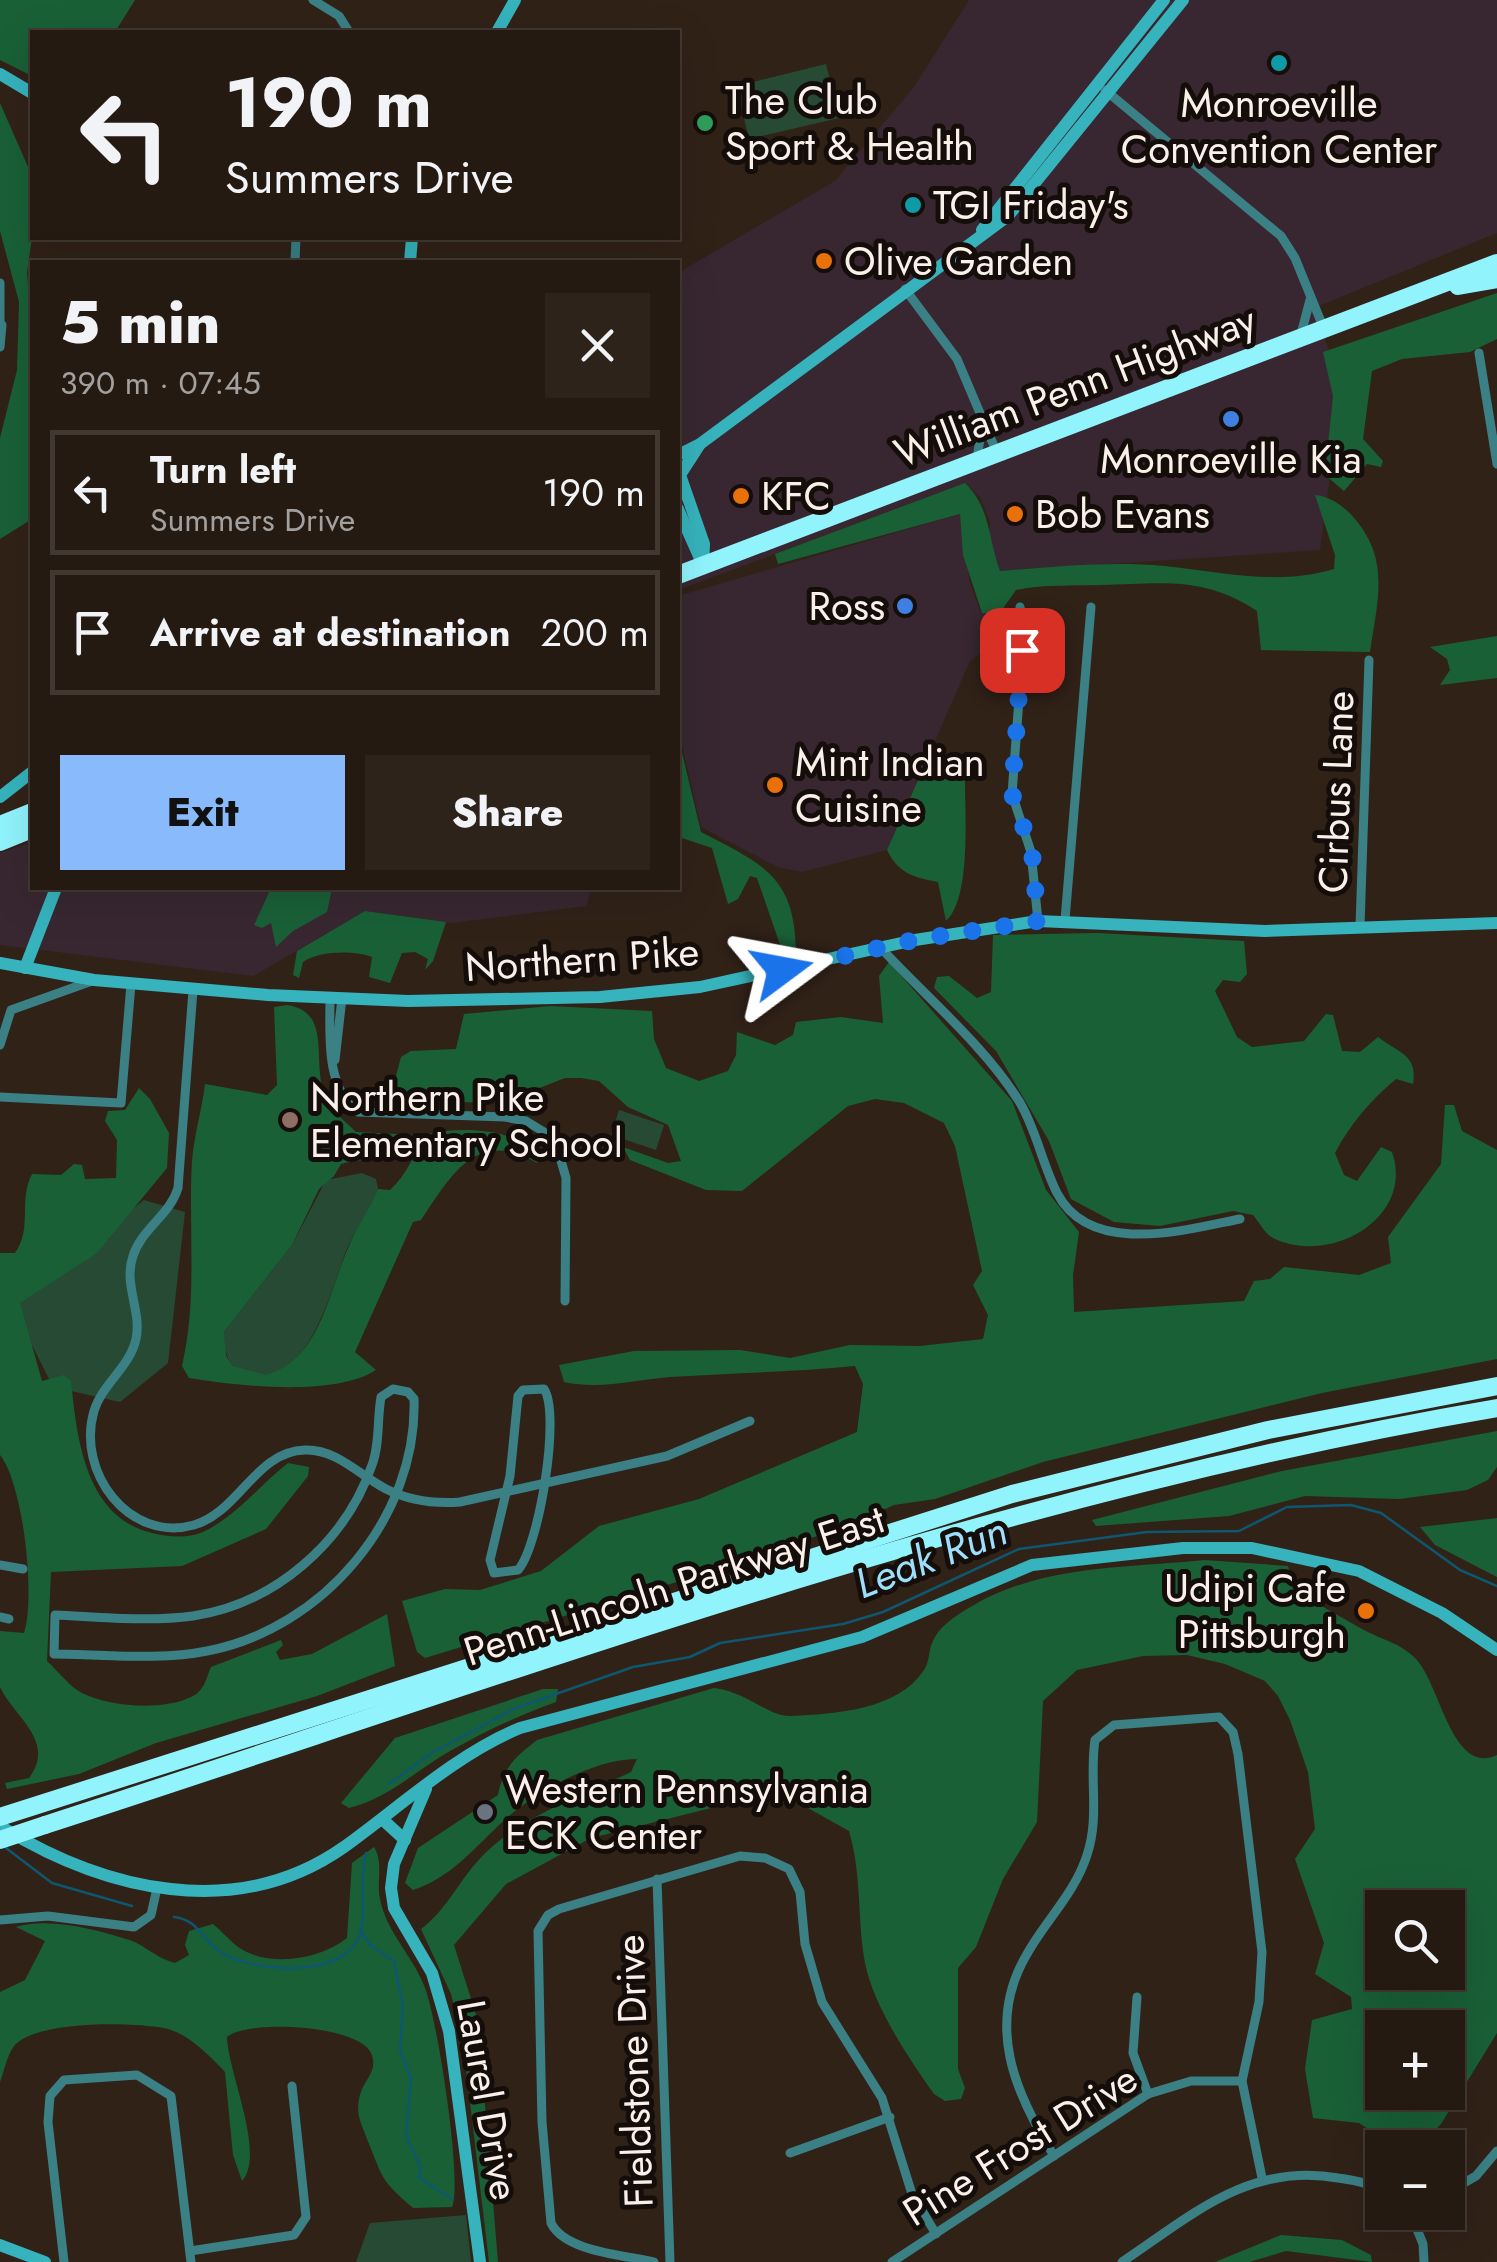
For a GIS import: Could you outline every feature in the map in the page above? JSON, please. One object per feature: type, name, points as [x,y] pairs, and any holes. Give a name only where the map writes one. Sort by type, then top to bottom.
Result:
[{"type":"highway","name":"William Penn Highway","points":[[680,574],[1497,262]]},
{"type":"highway","points":[[1418,292],[1497,279]]},
{"type":"highway","points":[[0,824],[30,813]]},
{"type":"highway","points":[[0,842],[30,830]]},
{"type":"highway","name":"Penn-Lincoln Parkway East","points":[[0,1817],[949,1512],[1220,1441],[1497,1386]]},
{"type":"highway","name":"Penn-Lincoln Parkway East","points":[[0,1840],[955,1532],[1208,1466],[1497,1408]]},
{"type":"main road","points":[[498,30],[515,0]]},
{"type":"main road","points":[[1151,15],[1155,0]]},
{"type":"main road","points":[[981,232],[1164,0]]},
{"type":"main road","points":[[680,455],[1008,216],[1183,0]]},
{"type":"main road","points":[[0,74],[30,92]]},
{"type":"main road","points":[[700,444],[680,475],[704,544],[703,565]]},
{"type":"main road","points":[[680,513],[703,565]]},
{"type":"main road","points":[[0,796],[30,774]]},
{"type":"main road","points":[[26,968],[55,890]]},
{"type":"main road","name":"Northern Pike","points":[[0,963],[94,980],[193,990],[438,1001],[652,994],[880,947],[1038,921],[1230,930],[1497,924]]},
{"type":"main road","points":[[0,1826],[51,1855],[157,1888],[207,1893],[281,1880],[322,1862],[477,1749],[520,1728],[862,1637],[1000,1576],[1053,1560],[1223,1546],[1302,1556],[1389,1584],[1497,1650]]},
{"type":"main road","name":"Laurel Drive","points":[[427,1787],[391,1877],[392,1898],[432,1974],[449,2031],[480,2262]]},
{"type":"main road","points":[[382,1819],[404,1840]]},
{"type":"main road","points":[[0,2244],[45,2262]]},
{"type":"street","points":[[313,0],[339,16],[348,30]]},
{"type":"street","points":[[1101,77],[1107,96],[1274,230],[1292,250],[1324,329]]},
{"type":"street","points":[[0,283],[0,347]]},
{"type":"street","points":[[904,289],[953,352],[997,453]]},
{"type":"street","points":[[1300,338],[1310,298]]},
{"type":"street","points":[[1479,352],[1497,464]]},
{"type":"street","points":[[976,461],[982,423]]},
{"type":"street","points":[[1065,920],[1091,607]]},
{"type":"street","points":[[1020,608],[1024,631],[1012,794],[1032,852],[1038,921]]},
{"type":"street","name":"Cirbus Lane","points":[[1360,926],[1369,660]]},
{"type":"street","points":[[880,947],[1018,1101],[1058,1194],[1072,1213],[1096,1226],[1138,1234],[1240,1218]]},
{"type":"street","points":[[0,1044],[11,1010],[94,980]]},
{"type":"street","points":[[0,1097],[121,1103],[131,984]]},
{"type":"street","points":[[193,990],[178,1188],[175,1199],[141,1238],[131,1259],[136,1337],[98,1402],[93,1420],[102,1480],[124,1511],[141,1522],[168,1528],[196,1524],[220,1512],[266,1466],[292,1451],[320,1451],[397,1494],[436,1503],[506,1494],[667,1456],[750,1421]]},
{"type":"street","points":[[336,998],[334,1062],[344,1097],[364,1114],[517,1118],[552,1140],[562,1156],[566,1183],[565,1302]]},
{"type":"street","points":[[388,1390],[408,1392],[414,1400],[412,1449],[397,1494],[360,1558],[341,1580],[254,1635],[190,1654],[54,1654],[55,1616],[183,1617],[257,1596],[318,1551],[366,1477],[376,1450],[381,1397],[388,1390]]},
{"type":"street","points":[[522,1390],[544,1390],[548,1394],[544,1485],[526,1560],[518,1570],[494,1572],[490,1566],[522,1390]]},
{"type":"street","points":[[0,1565],[23,1569]]},
{"type":"street","points":[[1054,2156],[1015,2086],[1008,2058],[1007,2010],[1026,1954],[1073,1889],[1087,1856],[1096,1823],[1095,1740],[1114,1726],[1204,1716],[1218,1718],[1234,1732],[1262,1952],[1258,2002],[1242,2081],[1262,2178]]},
{"type":"street","points":[[654,2262],[576,2243],[560,2236],[551,2223],[542,2122],[538,1931],[548,1915],[559,1909],[740,1856],[764,1858],[789,1869],[800,1892],[805,1944],[822,2002],[890,2116],[912,2194],[936,2234]]},
{"type":"street","name":"Fieldstone Drive","points":[[657,1879],[670,2262]]},
{"type":"street","points":[[0,1920],[48,1916],[134,1927],[151,1915],[157,1888]]},
{"type":"street","points":[[1136,1997],[1132,2053],[1148,2094]]},
{"type":"street","points":[[64,2262],[48,2122],[50,2096],[64,2080],[137,2075],[171,2096],[191,2256],[294,2235],[306,2216],[292,2086]]},
{"type":"street","name":"Pine Frost Drive","points":[[892,2262],[1148,2094],[1191,2081],[1242,2081]]},
{"type":"street","points":[[790,2153],[890,2116]]},
{"type":"street","points":[[1465,2182],[1496,2154]]},
{"type":"street","points":[[1122,2262],[1227,2193],[1262,2178],[1320,2174],[1365,2186]]},
{"type":"street","points":[[1418,2230],[1424,2244],[1424,2262]]},
{"type":"shaded area","points":[[969,0],[1497,0],[1497,233],[1314,308],[1342,388],[1320,550],[999,571],[989,537],[990,522],[980,497],[965,483],[680,589],[680,272],[835,181],[914,87]]},
{"type":"shaded area","points":[[960,514],[970,583],[981,613],[991,613],[1002,638],[970,661],[887,850],[802,872],[778,867],[701,827],[680,738],[680,595]]},
{"type":"shaded area","points":[[30,843],[30,890],[591,890],[586,906],[452,923],[365,911],[253,976],[0,945],[0,853]]},
{"type":"green space","points":[[0,0],[135,0],[116,30],[30,30],[30,75],[0,60]]},
{"type":"green space","points":[[826,64],[839,118],[749,139],[736,86]]},
{"type":"green space","points":[[0,103],[30,171],[32,240],[27,273],[30,520],[0,539],[0,438],[17,370],[19,302],[0,231]]},
{"type":"green space","points":[[1497,293],[1497,339],[1470,352],[1402,359],[1372,371],[1363,439],[1383,461],[1381,467],[1367,464],[1344,491],[1325,475],[1333,396],[1323,352]]},
{"type":"green space","points":[[965,483],[984,513],[1000,571],[1123,564],[1249,576],[1313,574],[1334,569],[1335,555],[1315,495],[1326,497],[1350,514],[1373,550],[1378,599],[1370,652],[1261,650],[1257,611],[1200,587],[1143,584],[1016,590],[1004,607],[1015,631],[1016,654],[1004,659],[1002,638],[992,613],[982,613],[963,555],[960,514],[778,564],[775,554]]},
{"type":"green space","points":[[1497,636],[1497,678],[1440,685],[1450,670],[1447,659],[1430,647]]},
{"type":"green space","points":[[680,744],[701,832],[759,865],[783,890],[795,929],[796,956],[785,959],[757,878],[750,876],[738,899],[728,904],[712,848],[682,838],[680,842]]},
{"type":"green space","points":[[930,753],[965,781],[963,876],[960,895],[946,921],[938,882],[908,873],[887,850]]},
{"type":"green space","points":[[270,890],[332,890],[327,912],[293,931],[276,947],[271,923],[262,928],[254,925]]},
{"type":"green space","points":[[365,911],[446,922],[433,961],[425,970],[428,959],[415,952],[402,953],[390,983],[369,977],[372,957],[336,953],[310,958],[303,962],[299,978],[293,975],[297,951]]},
{"type":"green space","points":[[1098,933],[1244,941],[1247,974],[1240,982],[1223,980],[1215,991],[1237,1037],[1252,1047],[1304,1041],[1326,1014],[1333,1015],[1342,1051],[1360,1052],[1378,1037],[1405,1055],[1412,1066],[1413,1084],[1396,1079],[1354,1122],[1335,1153],[1344,1175],[1357,1181],[1381,1147],[1392,1152],[1396,1176],[1391,1197],[1379,1216],[1342,1240],[1319,1246],[1295,1245],[1270,1236],[1253,1215],[1233,1211],[1160,1226],[1114,1222],[1071,1199],[1049,1141],[996,1051],[934,988],[937,977],[949,976],[977,998],[991,992],[993,935]]},
{"type":"green space","points":[[889,962],[1012,1101],[1046,1190],[1079,1232],[1073,1275],[1074,1312],[1244,1301],[1254,1281],[1270,1279],[1284,1267],[1359,1275],[1391,1263],[1388,1237],[1441,1164],[1445,1105],[1454,1105],[1462,1131],[1497,1150],[1497,1359],[1322,1393],[1043,1462],[935,1499],[894,1505],[850,1525],[710,1572],[425,1658],[417,1652],[402,1601],[445,1589],[480,1590],[541,1571],[599,1526],[699,1499],[857,1432],[863,1384],[855,1366],[591,1385],[564,1382],[559,1365],[634,1351],[740,1350],[790,1358],[850,1345],[920,1346],[983,1339],[988,1315],[973,1285],[982,1271],[955,1146],[944,1123],[904,1103],[875,1099],[848,1106],[742,1191],[706,1190],[630,1160],[623,1147],[668,1163],[681,1161],[668,1125],[628,1107],[599,1081],[565,1078],[506,1101],[483,1103],[362,1097],[392,1091],[401,1057],[411,1051],[456,1049],[464,1014],[550,1006],[652,1011],[654,1039],[666,1068],[699,1081],[728,1071],[736,1055],[737,1032],[775,1045],[793,1035],[796,1022],[841,1017],[883,1023],[879,976]]},
{"type":"green space","points":[[274,1007],[301,1009],[316,1027],[321,1082],[327,1101],[338,1115],[356,1132],[415,1135],[401,1152],[392,1156],[341,1164],[319,1189],[292,1245],[224,1332],[226,1356],[233,1366],[266,1375],[299,1355],[320,1322],[349,1246],[378,1189],[390,1190],[396,1184],[428,1134],[472,1130],[502,1134],[539,1155],[537,1163],[516,1153],[482,1153],[455,1173],[421,1220],[413,1222],[355,1352],[376,1370],[336,1384],[311,1387],[189,1378],[182,1366],[191,1289],[192,1161],[205,1084],[267,1095],[277,1085]]},
{"type":"green space","points":[[139,1088],[150,1099],[169,1133],[167,1168],[97,1253],[20,1303],[42,1381],[64,1375],[71,1381],[82,1450],[99,1493],[112,1511],[152,1533],[178,1536],[205,1531],[238,1508],[288,1463],[309,1467],[308,1476],[266,1529],[182,1566],[51,1572],[47,1661],[73,1687],[93,1698],[136,1705],[166,1704],[196,1694],[211,1667],[281,1640],[283,1645],[276,1652],[280,1660],[312,1654],[387,1614],[395,1666],[317,1696],[156,1743],[79,1774],[7,1789],[5,1783],[29,1778],[38,1752],[30,1730],[0,1687],[0,1631],[24,1633],[29,1594],[21,1514],[0,1455],[0,1253],[15,1253],[20,1243],[32,1174],[61,1175],[74,1164],[82,1165],[85,1179],[116,1178],[117,1140],[105,1121],[108,1111],[125,1110]]},
{"type":"green space","points":[[619,1110],[664,1125],[656,1150],[611,1135]]},
{"type":"green space","points":[[362,1173],[376,1179],[378,1189],[346,1251],[312,1336],[299,1356],[283,1370],[264,1376],[237,1369],[227,1355],[224,1332],[292,1245],[326,1180]]},
{"type":"green space","points":[[144,1200],[185,1212],[168,1363],[120,1402],[53,1387],[11,1303]]},
{"type":"green space","points":[[1497,1431],[1497,1467],[1488,1480],[1467,1490],[1399,1499],[1305,1496],[1229,1516],[1096,1526],[1092,1520],[1282,1471]]},
{"type":"green space","points":[[1497,1518],[1497,1577],[1435,1545],[1420,1527]]},
{"type":"green space","points":[[1204,1560],[1288,1566],[1294,1589],[1416,1659],[1458,1741],[1469,1753],[1482,1758],[1497,1755],[1497,2033],[1465,2085],[1465,2010],[1365,2010],[1365,2110],[1450,2110],[1441,2124],[1435,2130],[1370,2130],[1359,2123],[1313,2118],[1305,2069],[1312,2020],[1352,2009],[1351,1997],[1315,1974],[1324,1943],[1295,1859],[1315,1829],[1308,1772],[1290,1720],[1265,1681],[1225,1664],[1187,1655],[1143,1656],[1077,1670],[1043,1701],[1037,1822],[1003,1879],[976,1947],[958,1968],[958,2069],[965,2088],[961,2099],[945,2101],[934,2094],[903,2048],[876,1996],[865,1963],[849,1831],[799,1803],[723,1805],[591,1838],[506,1884],[454,1945],[478,2021],[498,2262],[489,2262],[462,2035],[451,1994],[421,1929],[476,1863],[509,1833],[631,1772],[637,1759],[601,1765],[545,1790],[512,1813],[448,1871],[413,1890],[405,1883],[418,1848],[498,1795],[511,1764],[537,1740],[714,1688],[791,1716],[827,1714],[882,1702],[913,1683],[926,1667],[931,1645],[941,1629],[979,1602],[1032,1581],[1118,1567]]},
{"type":"green space","points":[[543,1689],[558,1689],[556,1702],[463,1744],[377,1798],[349,1808],[341,1803],[395,1738]]},
{"type":"green space","points":[[374,1847],[379,1860],[383,1911],[425,1988],[436,2031],[454,2166],[452,2207],[413,2208],[383,2177],[358,2113],[373,2059],[362,2044],[346,2036],[278,2027],[239,2031],[227,2037],[250,2152],[242,2181],[233,2155],[225,2072],[198,2046],[173,2031],[108,2024],[42,2031],[14,2046],[0,2082],[0,1992],[25,1980],[45,1941],[16,1927],[42,1923],[86,1928],[133,1941],[175,1963],[189,1955],[185,1945],[189,1931],[213,1924],[239,1947],[255,1955],[282,1959],[311,1956],[347,1938],[352,1863]]},
{"type":"green space","points":[[466,2215],[471,2262],[356,2262],[370,2223]]},
{"type":"green space","points":[[1281,2235],[1342,2240],[1371,2255],[1372,2262],[1286,2251],[1249,2262],[1215,2262]]},
{"type":"waterway","name":"Leak Run","points":[[389,1784],[433,1752],[516,1708],[633,1667],[690,1657],[720,1643],[843,1624],[883,1612],[1019,1549],[1147,1532],[1239,1531],[1287,1507],[1351,1505],[1381,1513],[1460,1570],[1497,1586]]},
{"type":"waterway","name":"Leak Run","points":[[6,1848],[52,1883],[132,1906]]},
{"type":"waterway","name":"Leak Run","points":[[174,1917],[190,1922],[215,1948],[237,1960],[277,1968],[320,1965],[353,1947],[361,1931],[366,1853]]},
{"type":"waterway","points":[[361,1931],[370,1945],[394,1961],[403,2007],[400,2050],[411,2078],[406,2136],[421,2168],[419,2178],[452,2199]]},
{"type":"place","name":"Monroeville Convention Center","points":[[1279,63]]},
{"type":"place","name":"The Club Sport & Health","points":[[705,123]]},
{"type":"place","name":"TGI Friday's","points":[[913,205]]},
{"type":"place","name":"Olive Garden","points":[[824,261]]},
{"type":"place","name":"Monroeville Kia","points":[[1231,419]]},
{"type":"place","name":"KFC","points":[[741,496]]},
{"type":"place","name":"Bob Evans","points":[[1015,514]]},
{"type":"place","name":"Ross","points":[[905,606]]},
{"type":"place","name":"Mint Indian Cuisine","points":[[775,785]]},
{"type":"place","name":"Northern Pike Elementary School","points":[[290,1120]]},
{"type":"place","name":"Udipi Cafe Pittsburgh","points":[[1366,1611]]},
{"type":"place","name":"Western Pennsylvania ECK Center","points":[[485,1812]]},
{"type":"route","points":[[782,970],[914,940],[1038,921],[1032,852],[1012,794],[1022,650]]}]
